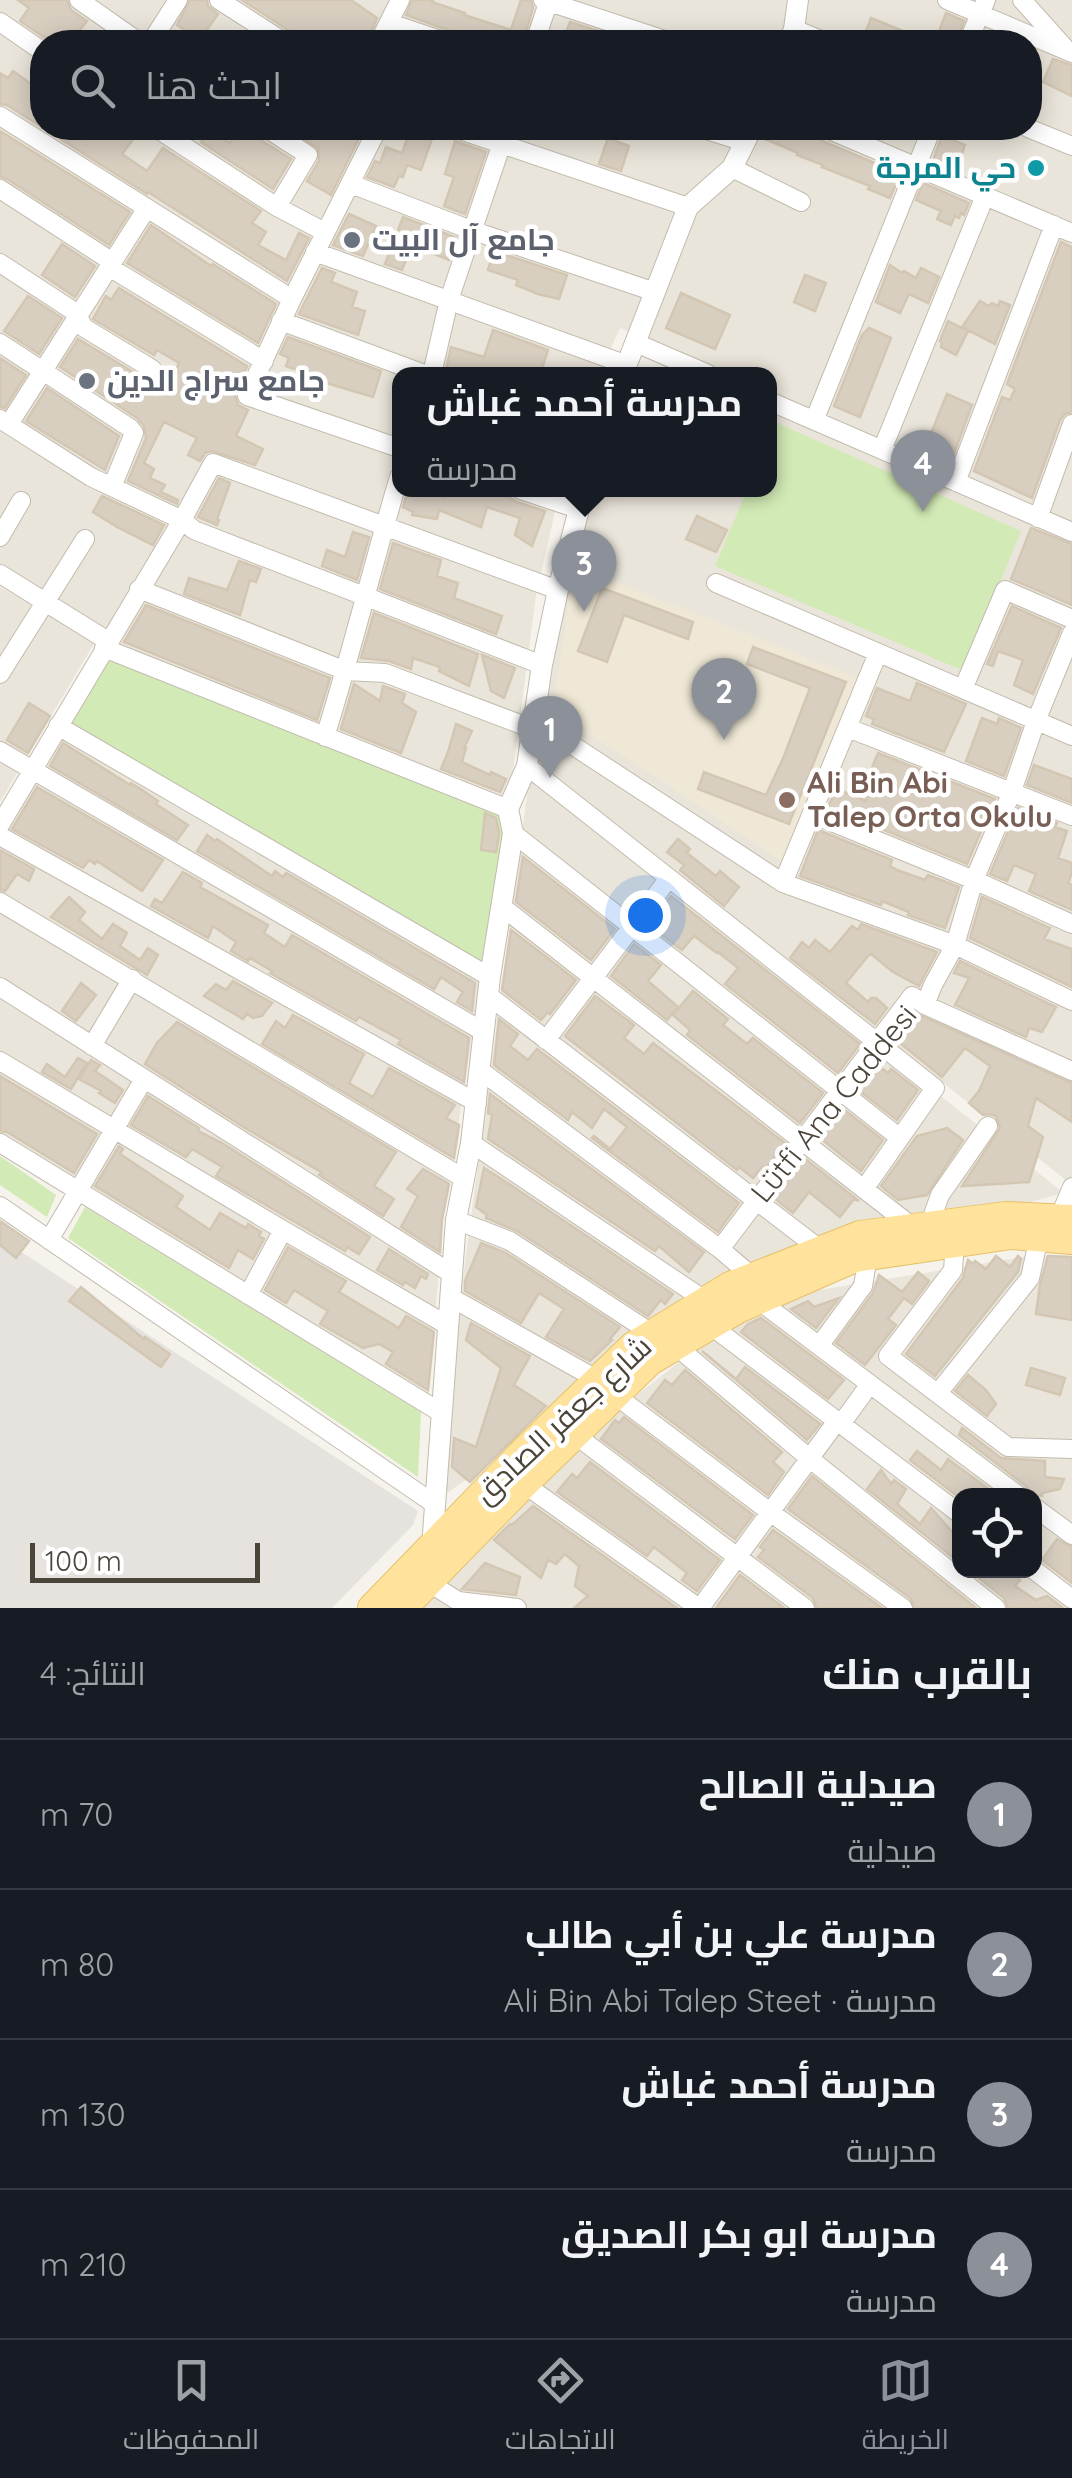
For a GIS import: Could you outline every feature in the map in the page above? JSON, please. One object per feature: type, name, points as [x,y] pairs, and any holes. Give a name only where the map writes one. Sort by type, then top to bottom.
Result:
[{"type":"main road","name":"شارع جعفر الصادق","points":[[372,1608],[524,1452],[606,1388],[650,1362],[664,1340],[708,1313],[738,1309],[755,1288],[820,1250],[860,1235],[1005,1216],[1061,1229]]},
{"type":"main road","name":"شارع جعفر الصادق","points":[[755,1288],[856,1258],[1061,1229]]},
{"type":"main road","name":"شارع جعفر الصادق","points":[[403,1608],[574,1434],[606,1388]]},
{"type":"street","points":[[79,0],[122,30]]},
{"type":"street","points":[[159,30],[178,0]]},
{"type":"street","points":[[220,0],[266,30]]},
{"type":"street","points":[[386,30],[400,0]]},
{"type":"street","points":[[792,30],[798,0]]},
{"type":"street","points":[[947,0],[983,7],[1026,30]]},
{"type":"street","points":[[1022,0],[1070,53]]},
{"type":"street","points":[[539,30],[547,1],[635,30]]},
{"type":"street","points":[[973,30],[983,7]]},
{"type":"street","points":[[0,22],[30,43]]},
{"type":"street","points":[[390,22],[412,30]]},
{"type":"street","points":[[1042,38],[1070,53]]},
{"type":"street","points":[[0,116],[30,135]]},
{"type":"street","points":[[1042,134],[1072,146]]},
{"type":"street","points":[[38,140],[292,299]]},
{"type":"street","points":[[174,140],[276,207],[325,232]]},
{"type":"street","points":[[276,207],[308,156],[284,140]]},
{"type":"street","points":[[372,140],[247,396],[392,446]]},
{"type":"street","points":[[434,367],[449,300],[503,140]]},
{"type":"street","points":[[514,140],[688,208]]},
{"type":"street","points":[[626,367],[688,208],[732,168],[746,140]]},
{"type":"street","points":[[854,140],[1072,233]]},
{"type":"street","points":[[814,420],[927,140]]},
{"type":"street","points":[[732,168],[801,202]]},
{"type":"street","points":[[351,184],[471,230],[654,292]]},
{"type":"street","points":[[2,195],[111,261],[114,270],[264,361]]},
{"type":"street","points":[[882,450],[985,196]]},
{"type":"street","points":[[147,208],[5,422],[91,477],[182,520],[194,530],[542,665]]},
{"type":"street","points":[[956,482],[1054,225]]},
{"type":"street","points":[[315,252],[617,367]]},
{"type":"street","points":[[0,263],[78,314],[83,327],[152,369]]},
{"type":"street","points":[[282,321],[405,367]]},
{"type":"street","points":[[0,343],[134,433],[112,487]]},
{"type":"street","points":[[636,343],[692,367]]},
{"type":"street","points":[[777,404],[1072,532]]},
{"type":"street","points":[[1038,518],[1072,424]]},
{"type":"street","points":[[0,825],[213,462],[558,590]]},
{"type":"street","points":[[325,737],[393,497]]},
{"type":"street","points":[[432,1547],[456,1220],[471,1144],[513,833],[508,809],[527,766],[542,665],[581,499]]},
{"type":"street","points":[[0,537],[21,501]]},
{"type":"street","points":[[0,674],[85,539]]},
{"type":"street","points":[[0,574],[106,645],[508,809]]},
{"type":"street","points":[[716,582],[1072,736]]},
{"type":"street","points":[[138,589],[346,671],[386,673],[534,724],[783,883],[955,944],[1072,1002]]},
{"type":"street","points":[[962,689],[1005,590],[1072,619]]},
{"type":"street","points":[[925,1005],[955,944],[974,880],[1072,633]]},
{"type":"street","points":[[783,883],[878,653]]},
{"type":"street","points":[[58,726],[490,986],[546,1040],[820,1250]]},
{"type":"street","points":[[848,728],[1072,816]]},
{"type":"street","points":[[0,751],[484,1032]]},
{"type":"street","points":[[527,766],[936,1088],[864,1189]]},
{"type":"street","points":[[812,814],[1072,924]]},
{"type":"street","points":[[513,833],[900,1138]]},
{"type":"street","points":[[0,836],[477,1103]]},
{"type":"street","points":[[546,1040],[670,878]]},
{"type":"street","points":[[0,902],[465,1179]]},
{"type":"street","points":[[501,906],[864,1189],[922,1227],[988,1126]]},
{"type":"street","points":[[92,1046],[132,979]]},
{"type":"street","points":[[0,988],[452,1274]]},
{"type":"street","name":"Lütfi Ana Caddesi","points":[[720,1249],[912,996],[1072,1070]]},
{"type":"street","points":[[0,1061],[448,1325]]},
{"type":"street","points":[[481,1071],[720,1249],[755,1288],[819,1346],[1009,1488]]},
{"type":"street","points":[[49,1240],[144,1078]]},
{"type":"street","points":[[0,1143],[440,1412]]},
{"type":"street","points":[[471,1144],[708,1313],[839,1423],[952,1508]]},
{"type":"street","points":[[938,1394],[1030,1278],[1061,1229],[1072,1187]]},
{"type":"street","points":[[0,1206],[433,1503]]},
{"type":"street","points":[[456,1220],[510,1241],[664,1340],[996,1608]]},
{"type":"street","points":[[248,1294],[283,1230]]},
{"type":"street","points":[[955,1243],[952,1270],[888,1356],[1008,1447],[1072,1449]]},
{"type":"street","points":[[819,1346],[863,1286],[868,1256]]},
{"type":"street","points":[[450,1298],[606,1388],[903,1608]]},
{"type":"street","points":[[524,1484],[699,1608],[809,1458],[870,1384]]},
{"type":"street","points":[[574,1434],[806,1608]]},
{"type":"street","points":[[1042,1510],[1072,1515]]},
{"type":"street","points":[[1042,1512],[1072,1535]]},
{"type":"street","points":[[1042,1576],[1072,1600]]},
{"type":"street","points":[[428,1582],[458,1601],[517,1608]]},
{"type":"shaded area","points":[[0,0],[1072,0],[1072,525],[777,396],[777,367],[711,367],[620,328],[602,367],[392,367],[392,497],[558,497],[536,595],[508,809],[443,1222],[427,1412],[0,1147],[0,841],[108,649],[0,581]]},
{"type":"shaded area","points":[[777,413],[1072,541],[1072,1185],[537,761],[565,592],[592,497],[777,497]]},
{"type":"shaded area","points":[[578,567],[858,678],[785,863],[562,717],[555,696],[573,574]]},
{"type":"shaded area","points":[[0,587],[95,642],[0,802]]},
{"type":"shaded area","points":[[532,775],[1064,1193],[753,1277],[433,1503],[528,788]]},
{"type":"shaded area","points":[[0,1238],[418,1511],[413,1525],[332,1608],[0,1608]]},
{"type":"shaded area","points":[[1035,1255],[1072,1258],[1072,1608],[405,1608],[524,1484],[758,1300]]},
{"type":"green space","points":[[777,423],[1021,531],[964,671],[715,566],[744,497],[777,497]]},
{"type":"green space","points":[[109,660],[331,748],[509,809],[481,961],[70,724]]},
{"type":"green space","points":[[0,1156],[56,1195],[47,1217],[0,1185]]},
{"type":"green space","points":[[85,1207],[421,1412],[418,1477],[68,1238]]},
{"type":"building","points":[[18,0],[67,0],[71,10],[87,21],[80,30],[33,30],[20,21],[29,8]]},
{"type":"building","points":[[190,0],[207,0],[218,14],[207,30],[185,30],[177,25]]},
{"type":"building","points":[[242,0],[351,0],[377,18],[372,30],[288,30]]},
{"type":"building","points":[[412,0],[433,0],[511,30],[448,30],[406,15]]},
{"type":"building","points":[[521,0],[531,0],[533,8],[527,30],[511,30]]},
{"type":"building","points":[[946,13],[964,21],[961,30],[940,30]]},
{"type":"building","points":[[871,18],[900,30],[866,30]]},
{"type":"building","points":[[570,22],[595,30],[567,30]]},
{"type":"building","points":[[1053,59],[1072,65],[1072,96],[1043,82]]},
{"type":"building","points":[[13,71],[30,83],[30,119],[0,104],[0,73],[8,78]]},
{"type":"building","points":[[0,131],[130,212],[109,245],[0,177]]},
{"type":"building","points":[[62,140],[133,140],[122,154],[147,171],[163,148],[261,211],[252,223],[266,232],[258,245],[286,260],[299,233],[309,238],[287,281]]},
{"type":"building","points":[[261,140],[291,159],[273,189],[201,142]]},
{"type":"building","points":[[306,140],[358,140],[331,195],[307,181],[319,161],[318,148]]},
{"type":"building","points":[[407,140],[432,140],[421,170],[407,165],[394,187],[367,177],[375,161],[380,163],[386,147],[402,153]]},
{"type":"building","points":[[607,140],[629,146],[621,171],[599,164]]},
{"type":"building","points":[[768,140],[820,140],[900,174],[890,198]]},
{"type":"building","points":[[940,140],[965,145],[956,170],[933,160]]},
{"type":"building","points":[[455,141],[486,152],[465,214],[444,206],[454,177],[445,174]]},
{"type":"building","points":[[923,183],[969,203],[964,215],[955,216],[951,225],[937,219],[941,211],[916,200]]},
{"type":"building","points":[[349,214],[376,226],[363,256],[333,245]]},
{"type":"building","points":[[403,217],[457,238],[449,260],[412,245],[402,270],[385,264]]},
{"type":"building","points":[[151,225],[276,304],[258,343],[127,263]]},
{"type":"building","points":[[1061,242],[1072,247],[1072,412],[1060,420],[1032,498],[974,471],[1002,397],[1010,400],[1015,389],[1007,384]]},
{"type":"building","points":[[62,244],[95,266],[75,297],[42,275]]},
{"type":"building","points":[[494,251],[567,275],[559,299],[538,294],[516,285],[518,280],[488,270]]},
{"type":"building","points":[[890,265],[916,278],[921,268],[939,277],[928,303],[909,294],[900,313],[876,302]]},
{"type":"building","points":[[322,268],[335,273],[331,282],[357,292],[352,307],[365,311],[358,335],[299,314]]},
{"type":"building","points":[[805,275],[826,283],[815,311],[794,302]]},
{"type":"building","points":[[119,288],[247,366],[235,396],[238,405],[248,410],[236,436],[263,449],[255,465],[212,451],[200,461],[188,455],[197,438],[164,422],[144,463],[154,469],[150,478],[165,485],[161,492],[178,500],[177,504],[128,481],[146,438],[144,426],[60,367],[78,339],[138,375],[136,378],[166,390],[179,363],[157,350],[154,355],[93,319],[106,296],[111,300]]},
{"type":"building","points":[[681,293],[730,315],[715,349],[666,328]]},
{"type":"building","points":[[28,296],[62,318],[39,354],[4,331]]},
{"type":"building","points":[[980,301],[989,306],[998,306],[1000,301],[1010,305],[995,344],[962,327]]},
{"type":"building","points":[[948,321],[968,331],[956,355],[941,347]]},
{"type":"building","points":[[869,328],[891,338],[860,417],[834,406],[862,335]]},
{"type":"building","points":[[493,330],[548,350],[542,367],[447,367],[451,347],[484,357]]},
{"type":"building","points":[[288,337],[381,371],[373,397],[319,381],[320,378],[286,366],[289,358],[280,354]]},
{"type":"building","points":[[0,358],[26,375],[5,408],[0,407]]},
{"type":"building","points":[[47,388],[119,436],[105,470],[26,421]]},
{"type":"building","points":[[947,394],[972,405],[952,459],[925,448]]},
{"type":"building","points":[[219,478],[230,483],[217,525],[198,517]]},
{"type":"building","points":[[102,496],[164,525],[153,545],[93,512]]},
{"type":"building","points":[[406,497],[508,497],[545,511],[532,546],[515,535],[520,518],[487,507],[481,527],[439,510],[437,519],[412,515],[403,507]]},
{"type":"building","points":[[697,516],[727,530],[716,552],[686,539]]},
{"type":"building","points":[[1031,528],[1072,544],[1072,605],[1011,579]]},
{"type":"building","points":[[353,532],[369,537],[357,580],[322,566],[327,550],[345,557]]},
{"type":"building","points":[[393,543],[441,560],[437,576],[458,583],[454,598],[502,616],[496,634],[380,589]]},
{"type":"building","points":[[239,561],[261,569],[256,582],[250,580],[240,615],[184,594],[189,578],[227,590]]},
{"type":"building","points":[[602,588],[693,622],[688,639],[624,615],[607,662],[578,651]]},
{"type":"building","points":[[146,605],[330,678],[317,720],[124,642]]},
{"type":"building","points":[[1012,606],[1061,628],[1033,694],[1014,685],[1023,660],[998,651],[993,666],[987,664]]},
{"type":"building","points":[[374,613],[478,654],[469,686],[439,671],[440,667],[413,658],[411,669],[389,661],[361,658]]},
{"type":"building","points":[[753,647],[846,682],[789,824],[698,789],[704,772],[766,795],[784,756],[810,688],[747,664]]},
{"type":"building","points":[[482,655],[515,668],[504,698],[491,691]]},
{"type":"building","points":[[917,683],[966,704],[944,752],[872,724],[874,719],[866,716],[877,688],[910,701]]},
{"type":"building","points":[[354,684],[380,701],[383,686],[405,694],[402,703],[416,712],[401,753],[341,729]]},
{"type":"building","points":[[29,703],[50,716],[28,753],[7,740]]},
{"type":"building","points":[[982,718],[997,724],[999,718],[1021,728],[1004,776],[966,761]]},
{"type":"building","points":[[456,724],[472,731],[462,762],[506,779],[500,792],[441,769]]},
{"type":"building","points":[[63,743],[142,790],[188,825],[177,840],[50,766]]},
{"type":"building","points":[[878,753],[995,799],[967,864],[828,807],[835,792],[866,801],[873,777],[869,775]]},
{"type":"building","points":[[1034,765],[1072,779],[1072,803],[1027,785]]},
{"type":"building","points":[[37,787],[163,860],[142,891],[97,861],[95,864],[89,860],[83,868],[12,829]]},
{"type":"building","points":[[1018,808],[1067,831],[1058,858],[1072,863],[1068,883],[1072,885],[1072,910],[1029,891],[1036,874],[1014,865],[1007,881],[990,874]]},
{"type":"building","points":[[485,813],[496,818],[496,852],[481,850]]},
{"type":"building","points":[[818,830],[892,860],[890,866],[897,870],[925,880],[928,875],[959,887],[945,928],[882,901],[881,905],[800,876]]},
{"type":"building","points":[[207,835],[272,876],[275,871],[283,877],[286,873],[475,983],[472,1011],[457,1002],[463,992],[441,977],[434,989],[197,851]]},
{"type":"building","points":[[678,839],[690,849],[687,853],[716,876],[720,871],[739,887],[724,906],[680,870],[684,865],[667,852]]},
{"type":"building","points":[[0,850],[34,869],[29,881],[17,874],[5,891],[0,890]]},
{"type":"building","points":[[523,857],[615,929],[591,960],[516,902]]},
{"type":"building","points":[[183,872],[202,883],[200,887],[268,925],[264,933],[285,947],[292,935],[469,1038],[464,1082],[398,1044],[401,1040],[359,1017],[356,1021],[250,958],[248,961],[231,951],[236,942],[213,926],[208,938],[151,906],[155,899],[162,903]]},
{"type":"building","points":[[671,896],[860,1044],[838,1073],[725,984],[738,968],[718,952],[694,936],[682,950],[649,925]]},
{"type":"building","points":[[69,897],[85,912],[79,920],[102,939],[113,924],[127,933],[120,946],[140,960],[148,948],[158,955],[147,975],[51,917]]},
{"type":"building","points":[[982,897],[1050,928],[1044,939],[1072,949],[1072,987],[970,938]]},
{"type":"building","points":[[861,924],[937,952],[919,986],[871,954],[868,956],[846,983],[868,1002],[876,998],[887,1008],[875,1024],[790,958],[802,942],[809,948],[815,940],[830,952],[852,926],[858,930]]},
{"type":"building","points":[[511,930],[576,980],[541,1020],[502,990]]},
{"type":"building","points":[[634,944],[661,965],[648,981],[678,1007],[667,1020],[611,976]]},
{"type":"building","points":[[960,961],[1056,1007],[1042,1032],[1029,1028],[1026,1037],[955,1005],[969,978],[954,973]]},
{"type":"building","points":[[233,981],[272,1003],[262,1016],[253,1018],[247,1014],[243,1019],[204,996],[216,984],[226,990]]},
{"type":"building","points":[[81,983],[96,995],[76,1021],[62,1011]]},
{"type":"building","points":[[693,991],[728,1019],[723,1025],[747,1044],[753,1038],[823,1093],[800,1123],[687,1035],[690,1030],[673,1015]]},
{"type":"building","points":[[595,996],[634,1025],[624,1038],[644,1054],[653,1043],[785,1143],[765,1169],[762,1167],[753,1178],[739,1167],[737,1170],[565,1036]]},
{"type":"building","points":[[915,1013],[1072,1083],[1072,1122],[1036,1098],[1028,1126],[1043,1137],[1029,1182],[962,1186],[1000,1128],[996,1116],[983,1115],[969,1103],[990,1066],[965,1048],[942,1077],[895,1039]]},
{"type":"building","points":[[293,1015],[364,1054],[349,1083],[373,1097],[389,1068],[455,1105],[446,1118],[459,1125],[454,1158],[262,1044],[276,1021],[285,1028]]},
{"type":"building","points":[[499,1019],[518,1034],[510,1046],[528,1060],[537,1049],[739,1203],[718,1232],[592,1138],[610,1149],[627,1127],[604,1109],[592,1128],[572,1112],[568,1120],[494,1065]]},
{"type":"building","points":[[177,1022],[396,1152],[374,1186],[394,1199],[383,1216],[319,1175],[321,1172],[145,1064],[157,1043]]},
{"type":"building","points":[[78,1058],[87,1063],[71,1089],[42,1072],[47,1064],[65,1077]]},
{"type":"building","points":[[91,1060],[100,1065],[95,1071],[123,1090],[115,1103],[79,1079]]},
{"type":"building","points":[[876,1064],[888,1073],[891,1069],[918,1090],[897,1120],[857,1089]]},
{"type":"building","points":[[0,1076],[97,1134],[74,1173],[0,1131]]},
{"type":"building","points":[[490,1094],[704,1252],[689,1272],[659,1246],[655,1251],[488,1139]]},
{"type":"building","points":[[148,1096],[370,1237],[359,1254],[347,1247],[345,1251],[216,1176],[222,1167],[192,1149],[186,1157],[131,1125]]},
{"type":"building","points":[[842,1108],[883,1140],[861,1171],[820,1138]]},
{"type":"building","points":[[947,1128],[963,1140],[927,1195],[898,1200],[881,1186],[917,1136]]},
{"type":"building","points":[[119,1146],[123,1149],[120,1154],[183,1196],[176,1207],[210,1230],[220,1213],[261,1232],[259,1236],[264,1239],[253,1259],[238,1250],[229,1268],[95,1186]]},
{"type":"building","points":[[804,1158],[859,1201],[854,1199],[840,1217],[809,1192],[793,1213],[774,1198]]},
{"type":"building","points":[[484,1168],[673,1294],[665,1304],[661,1300],[648,1316],[517,1231],[486,1218],[476,1207]]},
{"type":"building","points":[[423,1169],[449,1184],[440,1252],[401,1227],[418,1196],[407,1189]]},
{"type":"building","points":[[0,1221],[29,1241],[16,1258],[0,1245]]},
{"type":"building","points":[[481,1243],[504,1252],[620,1327],[612,1340],[590,1361],[546,1337],[564,1309],[539,1293],[521,1323],[465,1291],[465,1281]]},
{"type":"building","points":[[288,1247],[346,1281],[339,1292],[399,1328],[406,1316],[434,1332],[428,1390],[386,1364],[393,1352],[379,1344],[363,1348],[320,1324],[328,1311],[294,1290],[286,1303],[265,1290]]},
{"type":"building","points":[[389,1249],[428,1274],[426,1279],[421,1276],[415,1288],[377,1270]]},
{"type":"building","points":[[996,1256],[1010,1267],[1018,1256],[1018,1272],[935,1376],[906,1354],[963,1278],[968,1260],[986,1269]]},
{"type":"building","points":[[1048,1256],[1072,1257],[1072,1320],[1036,1314]]},
{"type":"building","points":[[918,1272],[929,1281],[912,1304],[904,1298],[888,1319],[896,1325],[865,1365],[836,1343],[873,1293],[879,1275],[902,1292]]},
{"type":"building","points":[[81,1287],[144,1339],[170,1354],[161,1367],[69,1301]]},
{"type":"building","points":[[839,1298],[816,1328],[791,1309],[808,1301],[814,1307]]},
{"type":"building","points":[[761,1318],[844,1380],[828,1399],[741,1332]]},
{"type":"building","points":[[471,1323],[530,1356],[514,1385],[546,1406],[470,1482],[452,1467],[454,1438],[476,1447],[501,1368],[466,1340]]},
{"type":"building","points":[[702,1351],[736,1379],[745,1367],[820,1424],[807,1440]]},
{"type":"building","points":[[1031,1368],[1065,1378],[1060,1395],[1026,1385]]},
{"type":"building","points":[[685,1370],[782,1452],[773,1462],[784,1472],[768,1495],[647,1403],[665,1380],[672,1385]]},
{"type":"building","points":[[968,1375],[996,1404],[987,1416],[955,1391]]},
{"type":"building","points":[[624,1417],[753,1515],[735,1539],[601,1439],[615,1420],[619,1423]]},
{"type":"building","points":[[962,1428],[1001,1458],[1045,1461],[1045,1477],[1064,1479],[1060,1489],[1042,1493],[1042,1488],[1027,1488],[959,1435]]},
{"type":"building","points":[[917,1451],[941,1470],[948,1459],[987,1488],[952,1488],[952,1492],[910,1460]]},
{"type":"building","points":[[590,1462],[720,1560],[697,1591],[682,1580],[687,1573],[654,1547],[647,1556],[557,1492],[572,1474],[577,1478]]},
{"type":"building","points":[[881,1470],[891,1484],[894,1480],[906,1489],[897,1504],[920,1524],[931,1508],[952,1532],[952,1557],[867,1489]]},
{"type":"building","points":[[812,1476],[976,1608],[915,1608],[910,1598],[788,1509]]},
{"type":"building","points":[[533,1506],[677,1608],[574,1608],[588,1596],[575,1586],[579,1566],[565,1554],[556,1564],[548,1560],[541,1578],[494,1540]]},
{"type":"building","points":[[773,1530],[882,1608],[817,1608],[813,1598],[758,1557],[764,1550],[760,1547]]},
{"type":"building","points":[[1057,1539],[1072,1547],[1072,1583],[1042,1560]]},
{"type":"building","points":[[485,1563],[520,1577],[516,1595],[462,1589]]},
{"type":"building","points":[[740,1575],[784,1608],[716,1608]]},
{"type":"building","points":[[979,1578],[1018,1578],[1015,1586],[1036,1600],[1047,1596],[1063,1608],[1008,1608],[1004,1598]]},
{"type":"place","name":"حي المرجة","points":[[1036,168]]},
{"type":"place","name":"جامع آل البيت","points":[[352,240]]},
{"type":"place","name":"جامع سراج الدين","points":[[87,381]]},
{"type":"place","name":"مدرسة ابو بكر الصديق","points":[[923,512]]},
{"type":"place","name":"مدرسة أحمد غباش","points":[[584,612]]},
{"type":"place","name":"مدرسة علي بن أبي طالب","points":[[724,740]]},
{"type":"place","name":"صيدلية الصالح","points":[[550,778]]},
{"type":"place","name":"Ali Bin Abi Talep Orta Okulu","points":[[787,800]]}]
